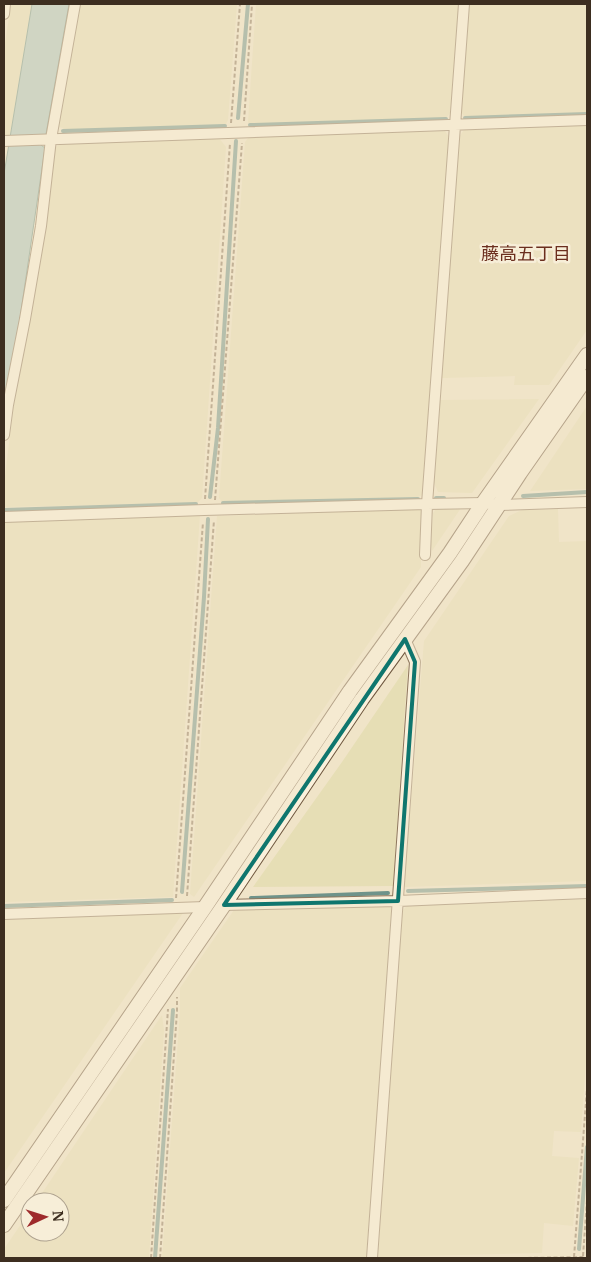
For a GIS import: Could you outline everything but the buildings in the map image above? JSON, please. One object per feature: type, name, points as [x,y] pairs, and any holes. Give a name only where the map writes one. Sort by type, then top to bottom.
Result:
[{"type":"street","points":[[4,14],[5,4]]},
{"type":"street","points":[[4,435],[41,226],[48,139],[75,4]]},
{"type":"street","points":[[425,555],[427,504],[464,4]]},
{"type":"street","points":[[6,141],[587,120]]},
{"type":"street","points":[[4,1200],[205,907],[350,691],[450,553],[587,355]]},
{"type":"street","points":[[4,1225],[224,906],[362,699],[462,561],[587,376]]},
{"type":"street","points":[[4,517],[427,504],[499,505],[587,502]]},
{"type":"street","points":[[372,1258],[415,662],[406,639]]},
{"type":"street","points":[[224,906],[587,893]]},
{"type":"street","points":[[4,914],[205,907]]},
{"type":"path","points":[[181,908],[209,510],[240,4]]},
{"type":"path","points":[[181,908],[209,510],[243,132],[252,4]]},
{"type":"path","points":[[160,1258],[177,1021],[177,997],[173,1001]]},
{"type":"path","points":[[151,1258],[168,1006]]},
{"type":"path","points":[[574,1257],[587,1089]]},
{"type":"path","points":[[583,1257],[587,1201]]},
{"type":"path","points":[[521,1258],[587,1257]]},
{"type":"highlighted area","points":[[405,639],[415,662],[398,901],[224,905],[264,846]]},
{"type":"shaded area","points":[[11,4],[32,4],[10,136],[4,136],[4,50]]},
{"type":"shaded area","points":[[80,4],[237,4],[228,120],[225,126],[64,130],[58,127]]},
{"type":"shaded area","points":[[256,4],[459,4],[450,113],[446,118],[250,125],[248,122]]},
{"type":"shaded area","points":[[469,4],[587,4],[587,113],[465,117],[461,112]]},
{"type":"shaded area","points":[[587,125],[587,330],[549,385],[514,385],[515,376],[442,378],[459,137],[464,130]]},
{"type":"shaded area","points":[[445,131],[449,137],[422,495],[418,497],[223,503],[219,498],[245,142],[249,137]]},
{"type":"shaded area","points":[[219,138],[226,147],[202,498],[197,503],[4,507],[4,484],[14,403],[29,322],[54,148],[61,144]]},
{"type":"shaded area","points":[[539,399],[472,493],[438,492],[434,483],[440,400]]},
{"type":"shaded area","points":[[587,406],[587,489],[530,491]]},
{"type":"shaded area","points":[[437,508],[461,508],[432,551],[433,513]]},
{"type":"shaded area","points":[[421,509],[421,567],[194,897],[190,894],[217,516]]},
{"type":"shaded area","points":[[558,509],[559,542],[587,541],[587,881],[404,887],[424,641],[509,516],[522,510]]},
{"type":"shaded area","points":[[200,515],[173,897],[4,902],[4,522]]},
{"type":"shaded area","points":[[408,665],[393,886],[253,887],[342,762]]},
{"type":"shaded area","points":[[587,899],[587,1047],[581,1132],[554,1131],[552,1156],[579,1158],[573,1226],[544,1223],[542,1253],[378,1257],[402,911],[407,906]]},
{"type":"shaded area","points":[[389,906],[393,911],[366,1257],[162,1258],[180,1012],[180,988],[234,910]]},
{"type":"shaded area","points":[[183,913],[4,1173],[4,920]]},
{"type":"shaded area","points":[[162,1015],[164,1030],[149,1258],[4,1258],[4,1249],[20,1226],[20,1242],[70,1242],[70,1192],[43,1192]]},
{"type":"water","points":[[32,4],[69,4],[46,134],[41,145],[45,148],[20,318],[4,403],[4,174]]},
{"type":"waterway","points":[[238,118],[248,4]]},
{"type":"waterway","points":[[465,118],[587,114]]},
{"type":"waterway","points":[[250,125],[446,119]]},
{"type":"waterway","points":[[63,131],[225,126]]},
{"type":"waterway","points":[[210,497],[218,428],[236,141]]},
{"type":"waterway","points":[[523,496],[587,492]]},
{"type":"waterway","points":[[436,498],[444,498]]},
{"type":"waterway","points":[[223,503],[418,499]]},
{"type":"waterway","points":[[4,510],[196,504]]},
{"type":"waterway","points":[[182,892],[208,519]]},
{"type":"waterway","points":[[408,891],[587,886]]},
{"type":"waterway","points":[[251,898],[388,893]]},
{"type":"waterway","points":[[4,906],[172,900]]},
{"type":"waterway","points":[[155,1258],[173,1010]]},
{"type":"waterway","points":[[579,1249],[587,1147]]},
{"type":"district","name":"藤高五丁目","points":[[526,253]]}]
